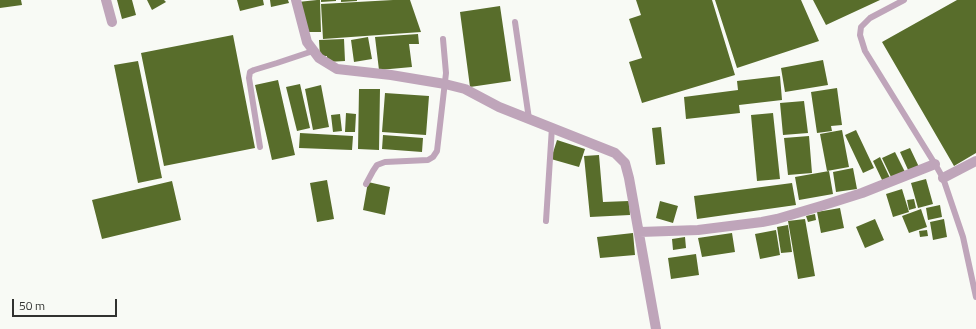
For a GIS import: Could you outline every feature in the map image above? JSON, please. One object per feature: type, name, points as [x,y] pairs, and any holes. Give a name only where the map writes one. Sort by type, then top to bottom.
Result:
[{"type":"street","points":[[106,0],[112,22]]},
{"type":"street","points":[[296,0],[307,42],[319,58],[337,69],[391,75],[465,89],[499,107],[615,153],[625,163],[640,232],[656,329]]},
{"type":"street","points":[[943,178],[976,161]]},
{"type":"street","points":[[640,232],[698,230],[762,222],[862,193],[935,164]]},
{"type":"lane","points":[[904,0],[870,18],[861,27],[860,35],[865,51],[943,178],[963,237],[976,297]]},
{"type":"lane","points":[[516,22],[529,119]]},
{"type":"lane","points":[[366,184],[378,165],[385,162],[428,160],[437,152],[446,72],[443,40]]},
{"type":"lane","points":[[260,147],[249,78],[250,72],[313,51]]},
{"type":"lane","points":[[546,221],[552,127]]},
{"type":"building","points":[[0,0],[21,0],[22,5],[0,8]]},
{"type":"building","points":[[117,0],[132,0],[136,15],[122,19]]},
{"type":"building","points":[[147,0],[164,0],[166,2],[152,10]]},
{"type":"building","points":[[237,0],[263,0],[264,5],[240,11]]},
{"type":"building","points":[[270,0],[288,0],[289,3],[271,7]]},
{"type":"building","points":[[320,0],[321,32],[308,32],[298,2]]},
{"type":"building","points":[[321,0],[336,0],[336,1],[321,2]]},
{"type":"building","points":[[341,0],[357,0],[357,1],[341,2]]},
{"type":"building","points":[[410,0],[421,32],[323,39],[321,4]]},
{"type":"building","points":[[636,0],[712,0],[735,75],[642,103],[629,62],[642,58],[629,19],[641,15]]},
{"type":"building","points":[[715,0],[801,0],[819,41],[737,68]]},
{"type":"building","points":[[813,0],[880,0],[826,25]]},
{"type":"building","points":[[957,0],[976,0],[976,153],[954,166],[882,42]]},
{"type":"building","points":[[500,6],[511,81],[470,87],[460,12]]},
{"type":"building","points":[[418,34],[419,44],[409,44],[412,67],[379,70],[375,37]]},
{"type":"building","points":[[233,35],[255,148],[164,166],[141,53]]},
{"type":"building","points":[[368,37],[372,59],[354,62],[351,40]]},
{"type":"building","points":[[344,39],[345,61],[327,62],[327,56],[320,56],[319,40]]},
{"type":"building","points":[[823,60],[828,85],[785,92],[781,68]]},
{"type":"building","points":[[138,61],[162,178],[138,183],[114,65]]},
{"type":"building","points":[[780,76],[782,100],[739,105],[740,113],[686,119],[684,97],[738,90],[737,81]]},
{"type":"building","points":[[278,80],[295,155],[272,160],[255,85]]},
{"type":"building","points":[[300,84],[310,128],[297,131],[286,87]]},
{"type":"building","points":[[321,85],[329,127],[313,130],[305,89]]},
{"type":"building","points":[[837,88],[842,125],[831,126],[832,131],[817,133],[811,92]]},
{"type":"building","points":[[359,89],[380,89],[379,150],[358,149]]},
{"type":"building","points":[[385,93],[429,96],[426,135],[382,132]]},
{"type":"building","points":[[804,101],[808,133],[783,135],[780,103]]},
{"type":"building","points":[[346,113],[356,114],[355,132],[345,132]]},
{"type":"building","points":[[773,113],[780,179],[757,181],[751,115]]},
{"type":"building","points":[[340,114],[342,131],[333,132],[331,115]]},
{"type":"building","points":[[661,127],[665,164],[656,165],[652,128]]},
{"type":"building","points":[[842,130],[849,167],[827,171],[820,134]]},
{"type":"building","points":[[856,130],[874,168],[863,173],[845,135]]},
{"type":"building","points":[[300,133],[353,136],[352,150],[299,148]]},
{"type":"building","points":[[383,135],[423,138],[422,152],[382,149]]},
{"type":"building","points":[[809,136],[812,173],[788,175],[784,138]]},
{"type":"building","points":[[557,140],[585,149],[579,167],[551,159]]},
{"type":"building","points":[[910,148],[919,167],[909,172],[900,152]]},
{"type":"building","points":[[895,152],[905,172],[892,179],[882,158]]},
{"type":"building","points":[[599,155],[603,202],[629,201],[630,215],[590,217],[584,156]]},
{"type":"building","points":[[880,157],[890,178],[883,182],[873,161]]},
{"type":"building","points":[[853,168],[857,189],[836,192],[833,172]]},
{"type":"building","points":[[829,171],[833,194],[799,200],[795,177]]},
{"type":"building","points":[[926,179],[933,204],[918,208],[911,183]]},
{"type":"building","points":[[327,180],[334,219],[317,222],[310,183]]},
{"type":"building","points":[[172,181],[181,220],[102,239],[92,200]]},
{"type":"building","points":[[368,182],[390,187],[385,215],[363,210]]},
{"type":"building","points":[[792,183],[796,205],[697,219],[694,196]]},
{"type":"building","points":[[902,189],[909,212],[893,217],[886,194]]},
{"type":"building","points":[[914,199],[916,208],[909,210],[907,200]]},
{"type":"building","points":[[660,201],[678,206],[673,223],[656,218]]},
{"type":"building","points":[[940,205],[942,217],[928,220],[926,208]]},
{"type":"building","points":[[840,208],[844,228],[821,233],[817,212]]},
{"type":"building","points":[[921,209],[927,227],[909,233],[902,216]]},
{"type":"building","points":[[815,214],[816,220],[808,222],[806,216]]},
{"type":"building","points":[[805,219],[815,276],[798,279],[788,221]]},
{"type":"building","points":[[875,219],[884,240],[865,248],[856,227]]},
{"type":"building","points":[[944,219],[947,237],[933,240],[930,222]]},
{"type":"building","points":[[788,225],[792,252],[781,253],[777,227]]},
{"type":"building","points":[[776,230],[780,255],[760,259],[755,234]]},
{"type":"building","points":[[927,230],[928,236],[920,237],[919,231]]},
{"type":"building","points":[[633,233],[635,255],[600,258],[597,237]]},
{"type":"building","points":[[732,233],[735,252],[702,257],[698,238]]},
{"type":"building","points":[[685,237],[686,248],[673,250],[672,239]]},
{"type":"building","points":[[696,254],[699,275],[671,279],[668,258]]}]
